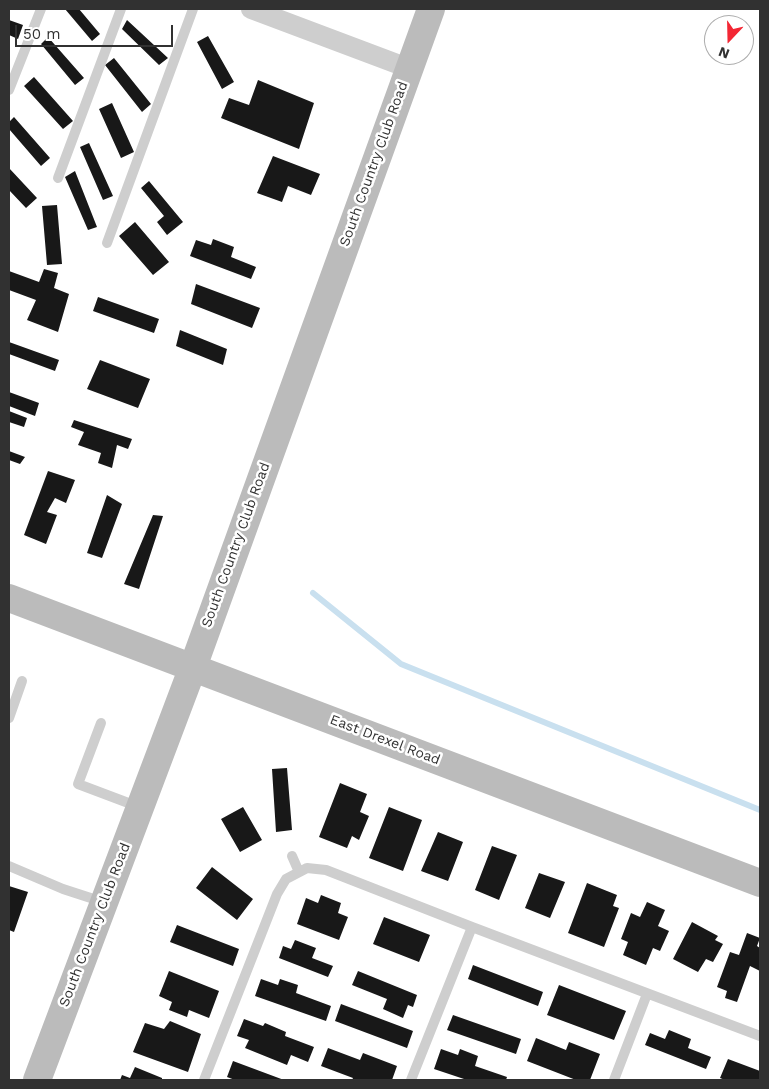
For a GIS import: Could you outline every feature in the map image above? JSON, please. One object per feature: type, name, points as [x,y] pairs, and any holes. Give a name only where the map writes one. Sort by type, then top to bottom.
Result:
[{"type":"street","points":[[251,9],[408,68]]},
{"type":"street","name":"South Country Club Road","points":[[37,1080],[193,667],[408,68],[431,9]]},
{"type":"street","name":"East Drexel Road","points":[[9,598],[760,883]]},
{"type":"lane","points":[[9,90],[41,9]]},
{"type":"lane","points":[[58,178],[121,9]]},
{"type":"lane","points":[[106,243],[193,9]]},
{"type":"lane","points":[[9,718],[22,681]]},
{"type":"lane","points":[[101,723],[78,784],[140,808]]},
{"type":"lane","points":[[292,856],[299,872]]},
{"type":"lane","points":[[9,866],[63,889],[104,903]]},
{"type":"lane","points":[[204,1080],[277,894],[286,879],[307,868],[326,870],[760,1036]]},
{"type":"lane","points":[[411,1080],[472,927]]},
{"type":"lane","points":[[614,1080],[647,994]]},
{"type":"building","points":[[65,9],[79,9],[100,34],[92,41]]},
{"type":"building","points":[[9,20],[23,25],[18,39],[9,35]]},
{"type":"building","points":[[127,20],[168,58],[159,65],[122,29]]},
{"type":"building","points":[[208,36],[234,82],[222,89],[197,42]]},
{"type":"building","points":[[48,37],[84,78],[75,85],[41,44]]},
{"type":"building","points":[[114,58],[151,104],[142,112],[105,65]]},
{"type":"building","points":[[34,77],[73,121],[63,129],[24,86]]},
{"type":"building","points":[[258,80],[314,103],[299,149],[221,118],[229,98],[249,105]]},
{"type":"building","points":[[112,103],[134,152],[121,158],[99,109]]},
{"type":"building","points":[[14,117],[50,158],[41,166],[9,129],[9,122]]},
{"type":"building","points":[[89,143],[113,196],[103,200],[80,147]]},
{"type":"building","points":[[273,156],[320,174],[311,195],[288,186],[282,202],[257,193]]},
{"type":"building","points":[[9,168],[37,198],[26,208],[9,190]]},
{"type":"building","points":[[75,171],[97,227],[88,230],[65,177]]},
{"type":"building","points":[[149,181],[183,222],[167,235],[157,222],[164,216],[141,188]]},
{"type":"building","points":[[57,205],[62,264],[47,265],[42,206]]},
{"type":"building","points":[[135,222],[169,262],[153,275],[119,236]]},
{"type":"building","points":[[213,239],[234,247],[231,257],[256,267],[251,279],[190,256],[196,240],[211,245]]},
{"type":"building","points":[[44,269],[58,273],[54,288],[69,294],[58,332],[27,320],[36,300],[9,290],[9,271],[39,282]]},
{"type":"building","points":[[196,284],[260,308],[252,328],[191,304]]},
{"type":"building","points":[[98,297],[159,319],[154,333],[93,311]]},
{"type":"building","points":[[180,330],[227,349],[223,365],[176,346]]},
{"type":"building","points":[[9,342],[59,360],[55,371],[9,354]]},
{"type":"building","points":[[100,360],[150,379],[138,408],[87,389]]},
{"type":"building","points":[[9,392],[39,403],[35,416],[9,406]]},
{"type":"building","points":[[9,411],[27,418],[24,427],[9,422]]},
{"type":"building","points":[[74,420],[132,439],[128,449],[117,445],[112,468],[98,463],[101,453],[78,445],[84,432],[71,427]]},
{"type":"building","points":[[9,451],[25,457],[20,464],[9,460]]},
{"type":"building","points":[[48,471],[75,480],[66,503],[55,498],[47,512],[57,515],[46,544],[24,535]]},
{"type":"building","points":[[107,495],[122,504],[102,558],[87,553]]},
{"type":"building","points":[[153,515],[163,516],[139,589],[124,584]]},
{"type":"building","points":[[287,768],[292,830],[276,832],[272,769]]},
{"type":"building","points":[[340,783],[367,794],[360,812],[369,816],[359,840],[352,836],[347,848],[319,837]]},
{"type":"building","points":[[243,807],[262,840],[240,852],[221,819]]},
{"type":"building","points":[[389,807],[422,820],[403,871],[369,858]]},
{"type":"building","points":[[438,832],[463,842],[448,881],[421,871]]},
{"type":"building","points":[[492,846],[517,855],[499,900],[475,890]]},
{"type":"building","points":[[212,867],[253,899],[237,920],[196,888]]},
{"type":"building","points":[[539,873],[565,882],[550,918],[525,908]]},
{"type":"building","points":[[587,883],[617,895],[613,906],[619,908],[604,947],[568,933]]},
{"type":"building","points":[[9,886],[28,892],[14,932],[9,930]]},
{"type":"building","points":[[321,895],[341,903],[338,913],[348,917],[339,940],[297,924],[306,898],[318,903]]},
{"type":"building","points":[[647,902],[665,910],[658,926],[669,931],[660,951],[653,948],[646,965],[623,955],[628,942],[621,939],[631,913],[640,917]]},
{"type":"building","points":[[384,917],[430,935],[419,962],[373,944]]},
{"type":"building","points":[[692,922],[718,936],[715,940],[723,944],[713,962],[706,959],[698,972],[673,959]]},
{"type":"building","points":[[177,925],[239,949],[233,966],[170,942]]},
{"type":"building","points":[[747,933],[760,938],[757,946],[760,948],[760,971],[750,966],[737,1002],[725,998],[727,991],[717,987],[730,952],[739,955]]},
{"type":"building","points":[[295,940],[316,948],[312,958],[333,966],[328,977],[279,958],[283,946],[291,949]]},
{"type":"building","points":[[473,965],[543,992],[538,1006],[468,979]]},
{"type":"building","points":[[169,971],[219,991],[209,1018],[189,1010],[187,1017],[169,1010],[172,1002],[159,996]]},
{"type":"building","points":[[358,971],[417,995],[413,1007],[408,1005],[403,1018],[383,1009],[387,999],[352,985]]},
{"type":"building","points":[[261,979],[278,985],[280,979],[298,985],[296,993],[331,1006],[326,1021],[255,996]]},
{"type":"building","points":[[559,985],[626,1011],[614,1040],[547,1015]]},
{"type":"building","points":[[341,1004],[413,1031],[407,1048],[335,1021]]},
{"type":"building","points":[[453,1015],[521,1039],[516,1054],[447,1030]]},
{"type":"building","points":[[244,1019],[263,1026],[265,1023],[286,1032],[285,1036],[314,1047],[308,1062],[291,1055],[287,1065],[245,1048],[249,1040],[237,1036]]},
{"type":"building","points":[[170,1021],[201,1034],[188,1072],[133,1052],[145,1023],[164,1029]]},
{"type":"building","points":[[669,1030],[691,1039],[688,1048],[711,1057],[706,1069],[645,1045],[650,1033],[665,1039]]},
{"type":"building","points":[[536,1038],[566,1050],[569,1042],[600,1054],[590,1080],[576,1080],[527,1061]]},
{"type":"building","points":[[328,1048],[360,1060],[363,1053],[397,1066],[392,1080],[352,1080],[353,1078],[321,1066]]},
{"type":"building","points":[[441,1049],[458,1055],[460,1049],[478,1056],[475,1066],[507,1077],[506,1080],[467,1080],[434,1069]]},
{"type":"building","points":[[728,1059],[760,1071],[760,1080],[725,1080],[720,1078]]},
{"type":"building","points":[[233,1061],[284,1080],[235,1080],[227,1077]]},
{"type":"building","points":[[135,1067],[162,1078],[162,1080],[120,1080],[122,1075],[130,1078]]},
{"type":"waterway","points":[[313,593],[401,664],[760,810]]}]
